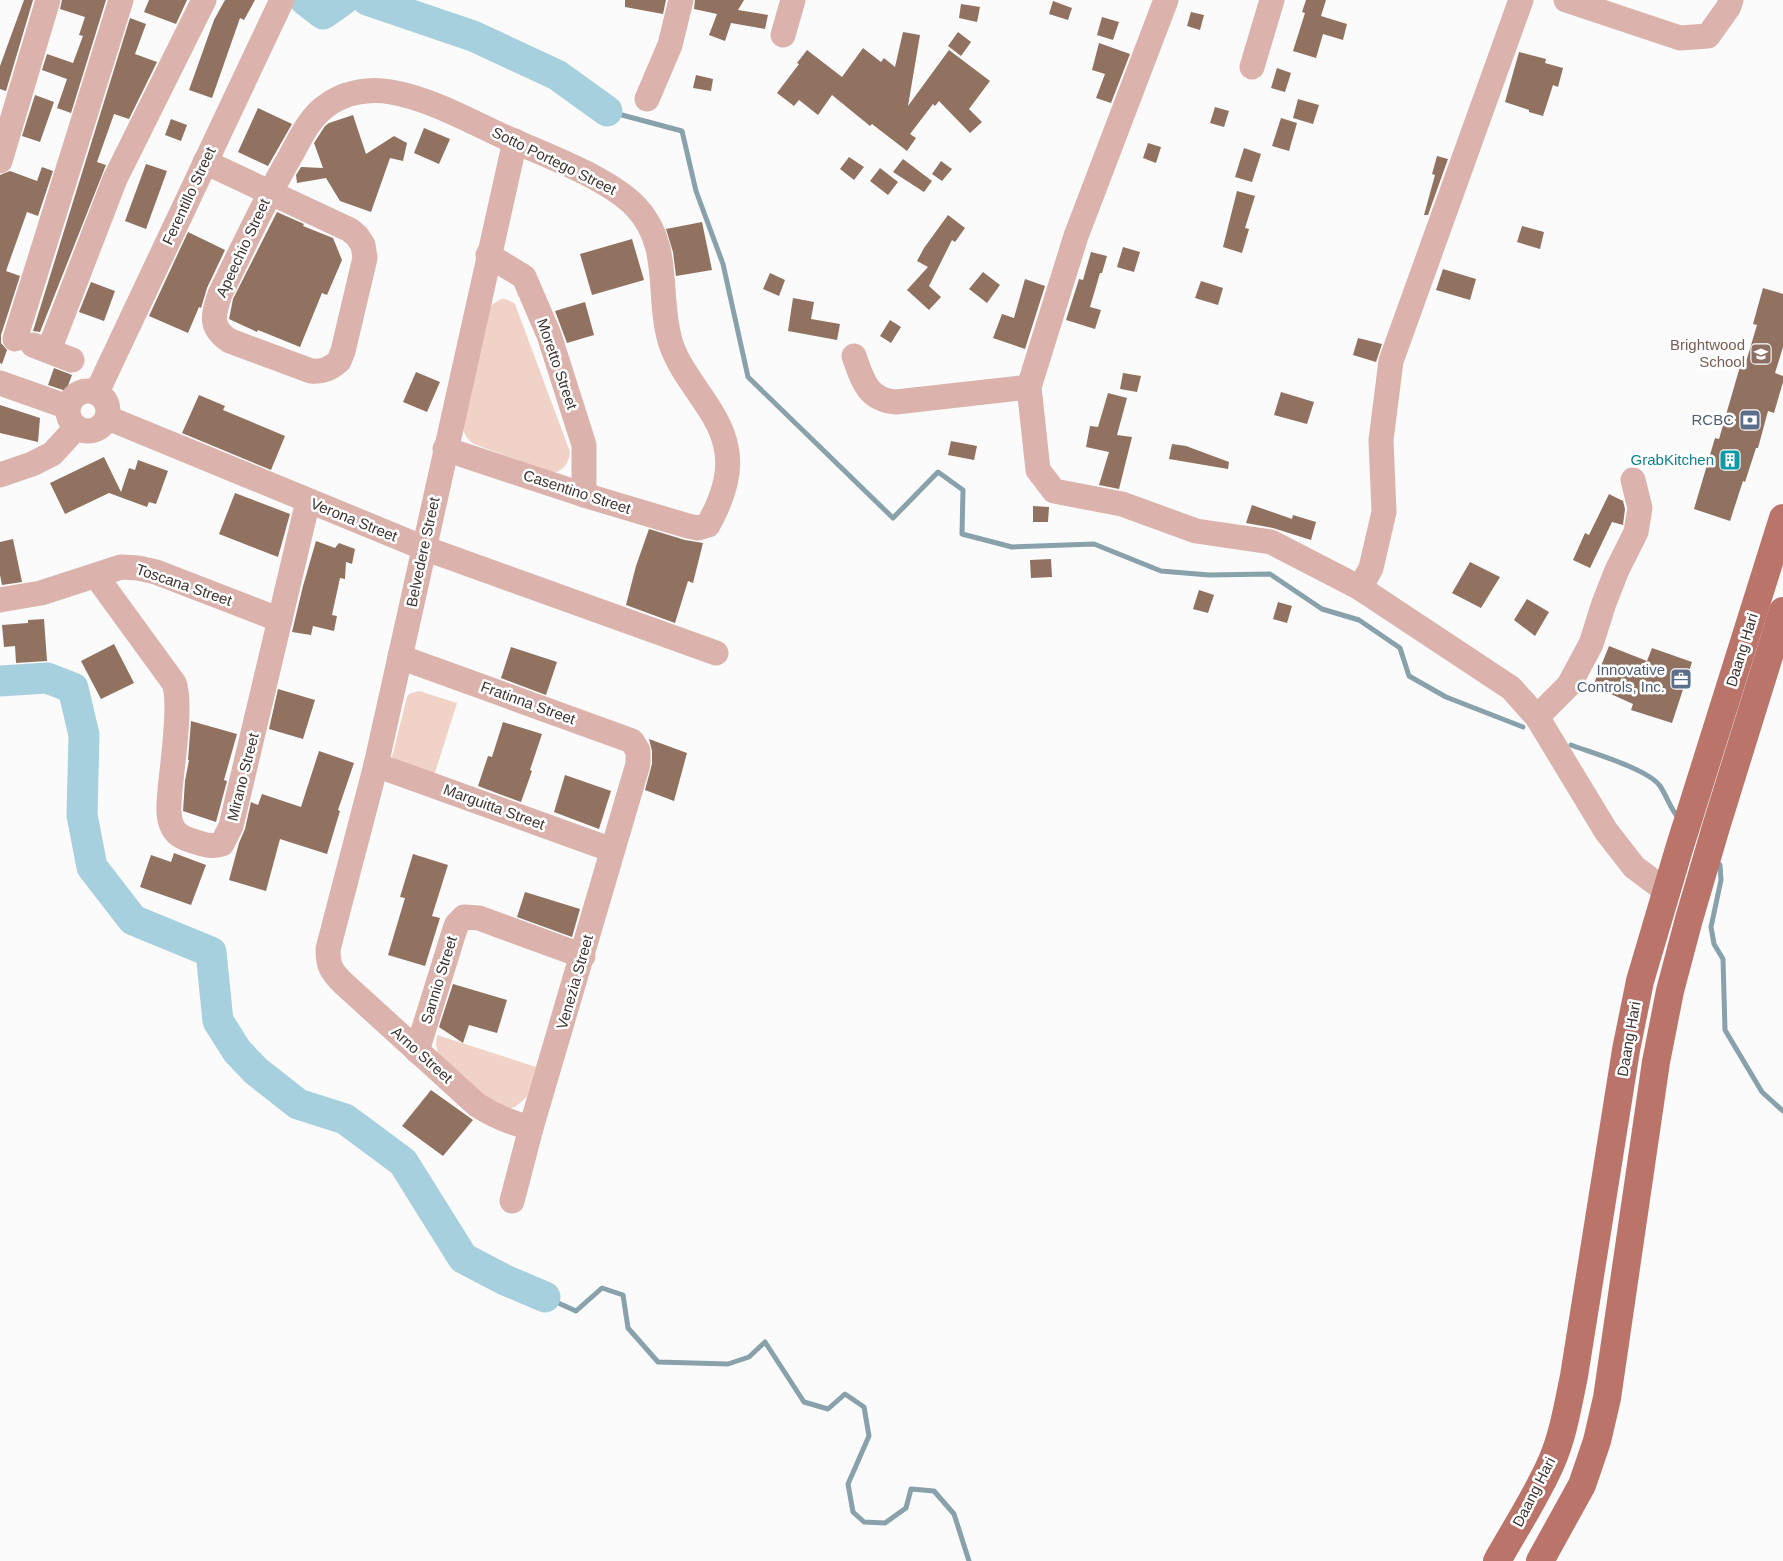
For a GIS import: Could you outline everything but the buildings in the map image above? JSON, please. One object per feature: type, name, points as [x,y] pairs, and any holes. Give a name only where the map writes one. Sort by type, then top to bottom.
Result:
[{"type":"main road","name":"Daang Hari","points":[[1496,1561],[1530,1504],[1552,1462],[1565,1417],[1574,1376],[1626,1050],[1640,981],[1666,891],[1783,518]]},
{"type":"main road","name":"Daang Hari","points":[[1540,1561],[1582,1485],[1597,1441],[1605,1406],[1656,1062],[1670,991],[1716,827],[1783,611]]},
{"type":"street","points":[[0,161],[48,0]]},
{"type":"street","points":[[72,360],[49,350],[7,337],[121,0]]},
{"type":"street","points":[[49,350],[115,179],[204,0]]},
{"type":"street","points":[[647,99],[670,45],[681,0]]},
{"type":"street","points":[[783,35],[793,0]]},
{"type":"street","points":[[1166,0],[1076,236],[1029,387],[1038,470],[1054,491],[1122,504],[1196,531],[1271,542],[1360,588],[1511,688],[1537,717],[1606,831],[1634,867],[1666,891]]},
{"type":"street","points":[[1252,67],[1272,0]]},
{"type":"street","points":[[1360,588],[1370,568],[1384,512],[1381,440],[1391,361],[1521,0]]},
{"type":"street","points":[[1566,0],[1680,38],[1708,36],[1728,8],[1731,0]]},
{"type":"street","name":"Ferentillo Street","points":[[97,392],[278,10]]},
{"type":"street","name":"Sotto Portego Street","points":[[270,192],[310,122],[326,106],[343,96],[367,90],[391,92],[430,103],[574,168],[618,191],[636,207],[652,228],[660,251],[667,330],[672,345],[679,362],[719,426],[726,446],[729,467],[718,506],[708,525]]},
{"type":"street","name":"Belvedere Street","points":[[328,962],[328,949],[376,765],[514,141]]},
{"type":"street","points":[[205,162],[270,192]]},
{"type":"street","name":"Apeechio Street","points":[[270,192],[350,230],[363,245],[365,258],[343,352],[339,361],[332,368],[322,372],[311,370],[230,341],[219,333],[215,322],[215,309],[220,294],[270,192]]},
{"type":"street","name":"Moretto Street","points":[[488,255],[524,277],[549,335],[584,445],[584,495]]},
{"type":"street","points":[[854,356],[863,382],[873,394],[884,401],[896,402],[1029,387]]},
{"type":"street","points":[[0,383],[72,418],[83,432],[98,430],[104,425],[108,418],[109,408],[105,398],[97,392],[88,390],[79,393],[72,399],[72,418],[52,454],[32,464],[0,475]]},
{"type":"street","name":"Verona Street","points":[[108,418],[424,548],[716,653]]},
{"type":"street","name":"Casentino Street","points":[[446,449],[584,495],[698,528],[708,525]]},
{"type":"street","points":[[1537,717],[1569,685],[1591,644],[1604,603],[1636,532],[1640,508],[1633,480]]},
{"type":"street","name":"Mirano Street","points":[[96,576],[174,683],[177,690],[177,710],[168,806],[172,827],[177,834],[185,838],[214,846],[222,844],[231,826],[308,501]]},
{"type":"street","name":"Toscana Street","points":[[0,600],[42,593],[121,568],[138,568],[156,572],[280,620]]},
{"type":"street","name":"Fratinna Street","points":[[400,657],[632,741],[638,751],[638,764]]},
{"type":"street","name":"Venezia Street","points":[[512,1201],[531,1128],[638,764]]},
{"type":"street","name":"Marguitta Street","points":[[376,765],[612,850]]},
{"type":"street","name":"Sannio Street","points":[[417,1051],[454,932],[457,924],[464,917],[479,918],[583,956]]},
{"type":"street","name":"Arno Street","points":[[328,962],[332,972],[343,983],[477,1105],[506,1121],[531,1128]]},
{"type":"shaded area","points":[[501,299],[506,299],[515,304],[570,452],[565,466],[553,473],[474,444],[467,437],[463,428],[490,306]]},
{"type":"shaded area","points":[[419,691],[457,703],[432,782],[392,757],[407,697],[409,694]]},
{"type":"shaded area","points":[[437,1035],[536,1067],[527,1097],[515,1107],[509,1109],[495,1106],[438,1054],[436,1045]]},
{"type":"waterway","points":[[305,0],[323,14],[343,0]]},
{"type":"waterway","points":[[367,0],[473,36],[557,75],[607,111]]},
{"type":"waterway","points":[[607,111],[682,131],[696,191],[723,264],[748,377],[893,518],[938,472],[963,490],[962,534],[1012,547],[1094,544],[1161,571],[1209,575],[1270,574],[1322,609],[1359,620],[1400,648],[1409,676],[1446,697],[1523,727]]},
{"type":"waterway","points":[[0,681],[47,678],[73,688],[84,735],[82,815],[92,867],[133,920],[211,952],[218,1021],[237,1051],[256,1071],[298,1104],[345,1119],[403,1162],[463,1258],[505,1280],[545,1297]]},
{"type":"waterway","points":[[1571,745],[1632,768],[1654,780],[1660,786],[1680,820]]},
{"type":"waterway","points":[[1715,860],[1720,865],[1721,880],[1711,927],[1714,944],[1723,959],[1725,1030],[1762,1092],[1783,1111]]},
{"type":"waterway","points":[[545,1297],[576,1311],[602,1288],[623,1295],[628,1328],[658,1362],[728,1364],[749,1357],[765,1342],[804,1402],[828,1409],[845,1394],[864,1407],[869,1436],[848,1484],[853,1512],[864,1522],[885,1523],[906,1508],[911,1489],[934,1491],[954,1514],[969,1561]]},
{"type":"place","name":"Brightwood School","points":[[1761,354]]},
{"type":"place","name":"RCBC","points":[[1750,420]]},
{"type":"place","name":"GrabKitchen","points":[[1730,460]]},
{"type":"place","name":"Innovative Controls, Inc.","points":[[1681,679]]}]
